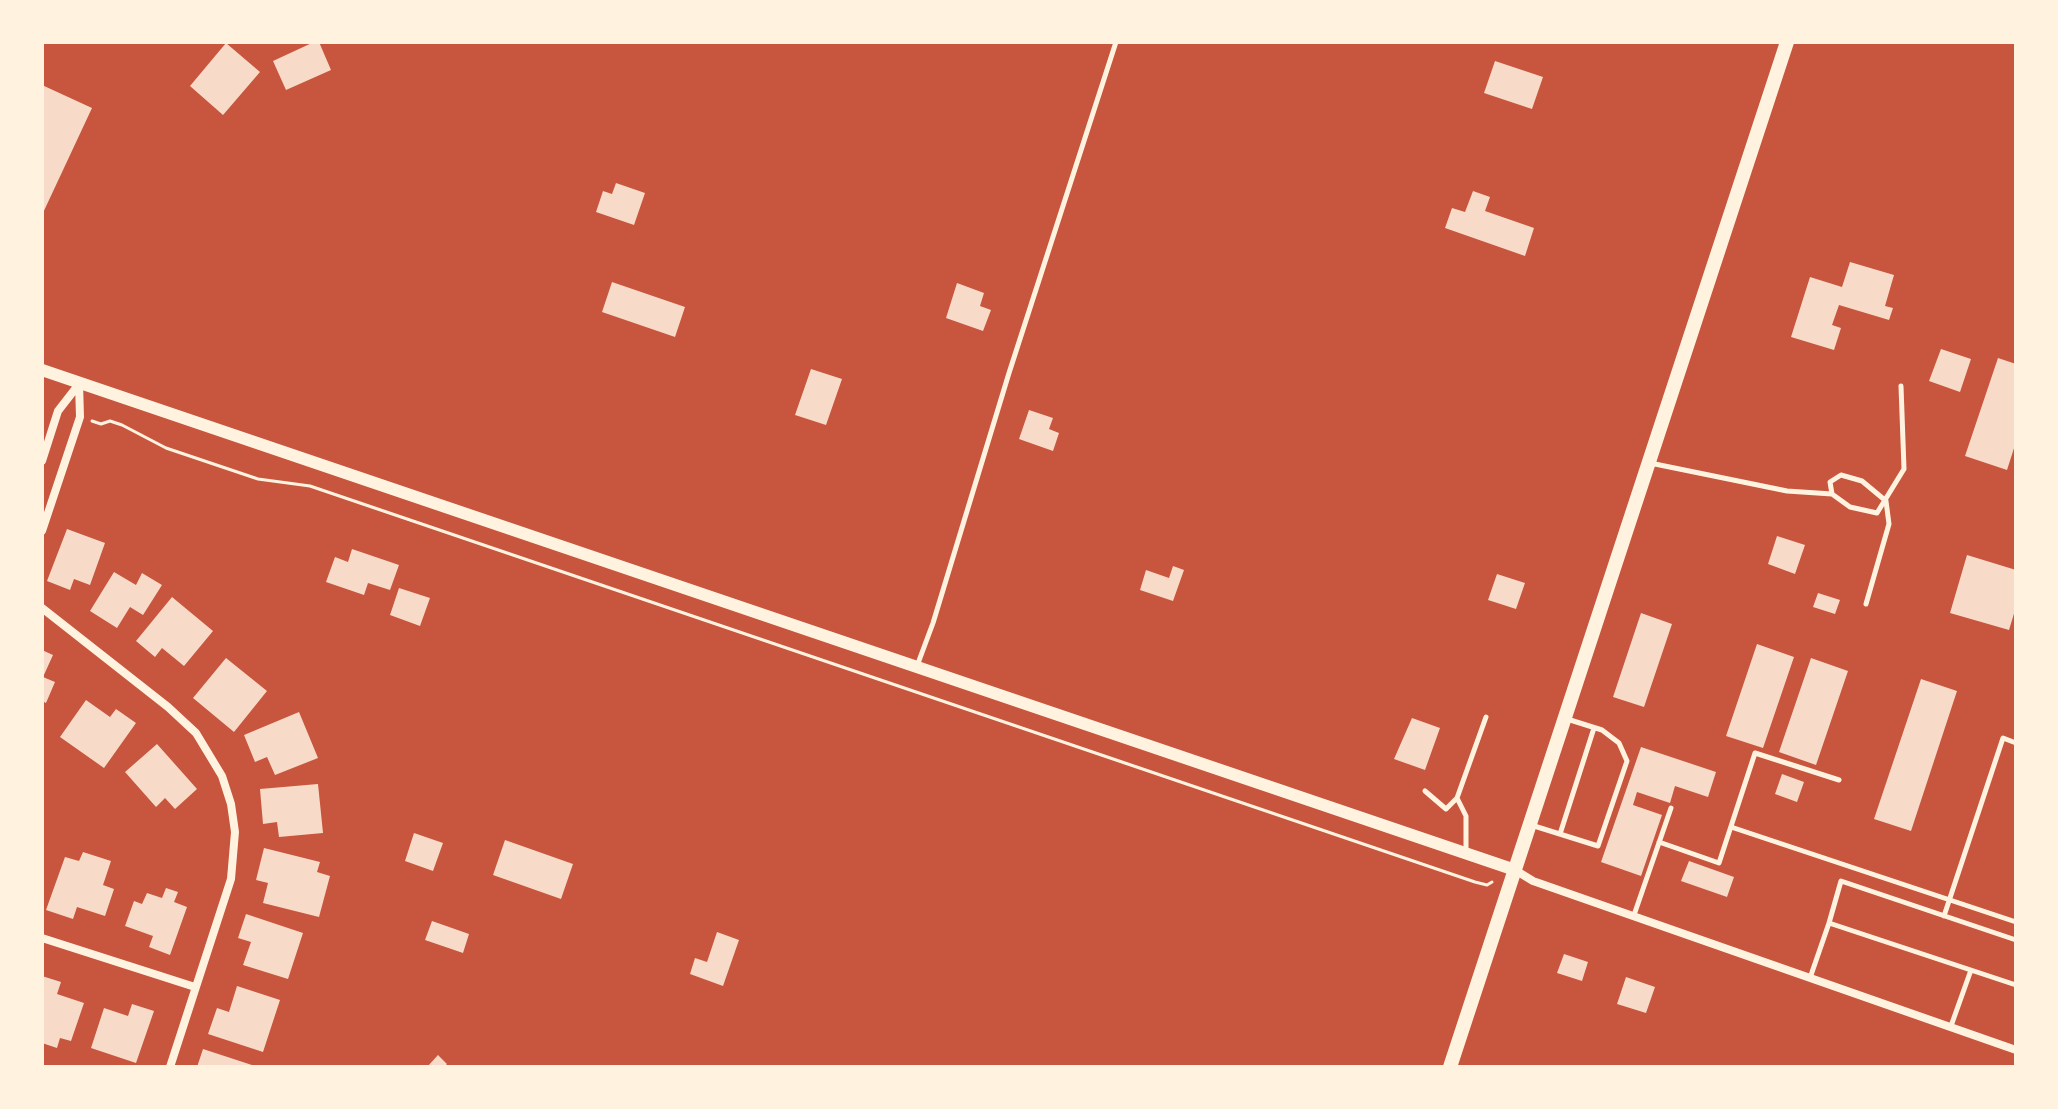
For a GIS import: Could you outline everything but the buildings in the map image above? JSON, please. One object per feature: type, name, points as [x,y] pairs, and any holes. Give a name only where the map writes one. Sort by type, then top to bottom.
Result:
[{"type":"main road","points":[[1450,1067],[1787,42]]},
{"type":"street","points":[[42,370],[1515,870],[1533,881],[2016,1050]]},
{"type":"street","points":[[42,531],[80,417],[79,383]]},
{"type":"street","points":[[42,461],[58,411],[79,383]]},
{"type":"street","points":[[42,608],[196,733],[222,776],[231,804],[235,855],[231,879],[170,1067]]},
{"type":"street","points":[[42,938],[195,987]]},
{"type":"lane","points":[[917,667],[1116,42]]},
{"type":"lane","points":[[1649,463],[1787,491],[1832,494],[1850,507],[1877,513],[1904,469],[1901,386]]},
{"type":"lane","points":[[1832,494],[1830,482],[1841,475],[1862,481],[1886,501],[1889,524],[1866,604]]},
{"type":"lane","points":[[1425,791],[1446,809],[1457,798],[1486,717]]},
{"type":"lane","points":[[1530,825],[1598,846],[1627,761],[1619,743],[1594,728],[1565,718]]},
{"type":"lane","points":[[1560,834],[1594,728]]},
{"type":"lane","points":[[1944,916],[2003,738],[2016,743]]},
{"type":"lane","points":[[1659,842],[1719,863],[1755,753],[1839,780]]},
{"type":"lane","points":[[1457,798],[1466,816],[1466,854]]},
{"type":"lane","points":[[1633,916],[1671,808]]},
{"type":"lane","points":[[1731,827],[2016,922]]},
{"type":"lane","points":[[1810,978],[1841,881],[2016,940]]},
{"type":"lane","points":[[1829,923],[2016,985]]},
{"type":"lane","points":[[1950,1027],[1971,970]]},
{"type":"path","points":[[80,417],[101,424],[110,421],[122,425],[166,448],[258,479],[310,486],[1475,882],[1487,885],[1515,870]]}]
